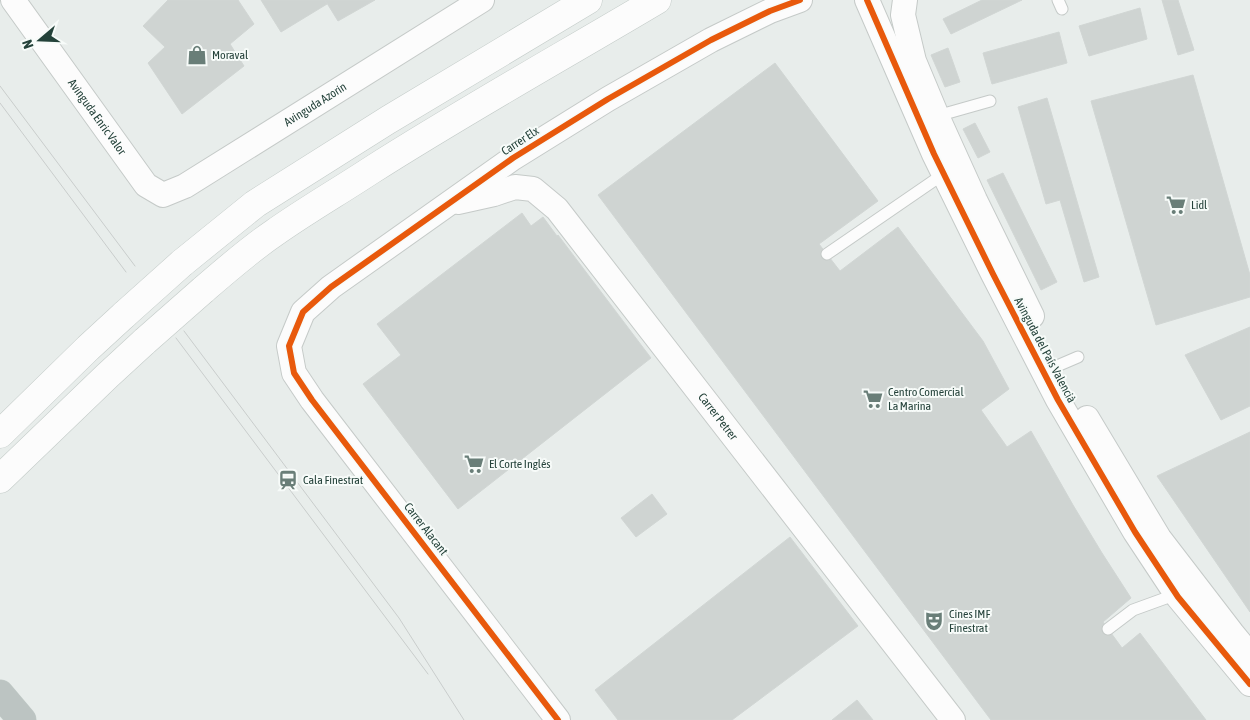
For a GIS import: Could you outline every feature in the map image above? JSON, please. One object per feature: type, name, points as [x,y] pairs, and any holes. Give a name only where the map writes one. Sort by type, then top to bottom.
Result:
[{"type":"highway","points":[[0,694],[22,720]]},
{"type":"main road","points":[[0,434],[125,314],[182,263],[255,204],[388,120],[588,0]]},
{"type":"main road","points":[[0,479],[145,341],[239,259],[273,233],[412,144],[657,0]]},
{"type":"street","name":"Avinguda Enric Valor","points":[[13,0],[146,185]]},
{"type":"street","name":"Avinguda Azorin","points":[[146,185],[163,195],[185,186],[482,0]]},
{"type":"street","name":"Carrer Elx","points":[[289,346],[303,312],[331,287],[513,158],[608,99],[711,40],[770,11],[800,0]]},
{"type":"street","name":"Avinguda del País Valencià","points":[[867,0],[892,59],[951,169],[1068,361],[1071,392],[1159,538],[1250,655]]},
{"type":"street","name":"Avinguda del País Valencià","points":[[905,0],[903,16],[912,57],[937,116],[951,169],[993,274],[1058,400],[1135,532],[1178,597],[1250,684]]},
{"type":"street","name":"Carrer Petrer","points":[[446,205],[494,194],[514,186],[533,189],[557,209],[953,720]]},
{"type":"street","name":"Carrer Alacant","points":[[289,346],[294,373],[312,400],[558,720]]},
{"type":"lane","points":[[937,116],[990,101]]},
{"type":"lane","points":[[827,254],[951,169]]},
{"type":"lane","points":[[1108,629],[1133,610],[1166,598],[1201,594]]},
{"type":"building","name":"Moraval","points":[[168,0],[238,0],[254,24],[230,44],[244,66],[182,114],[148,63],[165,47],[143,26]]},
{"type":"building","points":[[261,0],[325,0],[327,4],[281,32]]},
{"type":"building","points":[[325,0],[375,0],[338,21]]},
{"type":"building","points":[[982,0],[1022,0],[951,34],[943,19]]},
{"type":"building","points":[[1162,0],[1178,0],[1194,50],[1178,55]]},
{"type":"building","points":[[1140,8],[1147,39],[1089,56],[1079,26]]},
{"type":"building","points":[[1059,32],[1067,63],[992,84],[983,53]]},
{"type":"building","points":[[948,48],[960,82],[945,87],[931,55]]},
{"type":"building","name":"Centro Comercial La Marina","points":[[775,63],[878,201],[819,244],[840,271],[898,227],[983,341],[1009,389],[981,410],[1007,447],[1031,431],[1073,505],[1131,598],[1103,622],[1122,648],[1140,633],[1206,720],[991,720],[598,195]]},
{"type":"building","name":"Lidl","points":[[1193,75],[1250,275],[1250,297],[1156,325],[1091,101]]},
{"type":"building","points":[[1047,98],[1099,277],[1084,282],[1060,200],[1046,204],[1018,107]]},
{"type":"building","points":[[975,123],[990,152],[978,158],[963,129]]},
{"type":"building","points":[[1003,173],[1057,282],[1041,290],[987,180]]},
{"type":"building","points":[[522,213],[531,226],[543,217],[651,358],[458,509],[363,384],[401,355],[377,324]]},
{"type":"building","points":[[1250,327],[1250,406],[1221,420],[1185,355]]},
{"type":"building","points":[[1250,432],[1250,612],[1157,476]]},
{"type":"building","points":[[652,494],[667,514],[636,537],[621,518]]},
{"type":"building","points":[[790,537],[858,626],[732,720],[618,720],[595,690]]},
{"type":"building","points":[[857,700],[873,720],[832,720]]},
{"type":"tram line","points":[[0,86],[135,266]]},
{"type":"tram line","points":[[0,103],[126,272]]},
{"type":"tram line","points":[[184,331],[399,618],[464,720]]},
{"type":"tram line","points":[[176,338],[428,674]]},
{"type":"cycle path","points":[[558,720],[312,400],[294,373],[289,346],[303,312],[331,287],[513,158],[608,99],[711,40],[770,11],[800,0]]},
{"type":"cycle path","points":[[867,0],[934,154],[1058,400],[1135,532],[1178,597],[1250,684]]},
{"type":"place","name":"Moraval","points":[[197,55]]},
{"type":"place","name":"Lidl","points":[[1176,205]]},
{"type":"place","name":"Centro Comercial La Marina","points":[[873,399]]},
{"type":"place","name":"El Corte Inglés","points":[[474,464]]},
{"type":"place","name":"Cala Finestrat","points":[[288,480]]},
{"type":"place","name":"Cines IMF Finestrat","points":[[934,621]]}]
